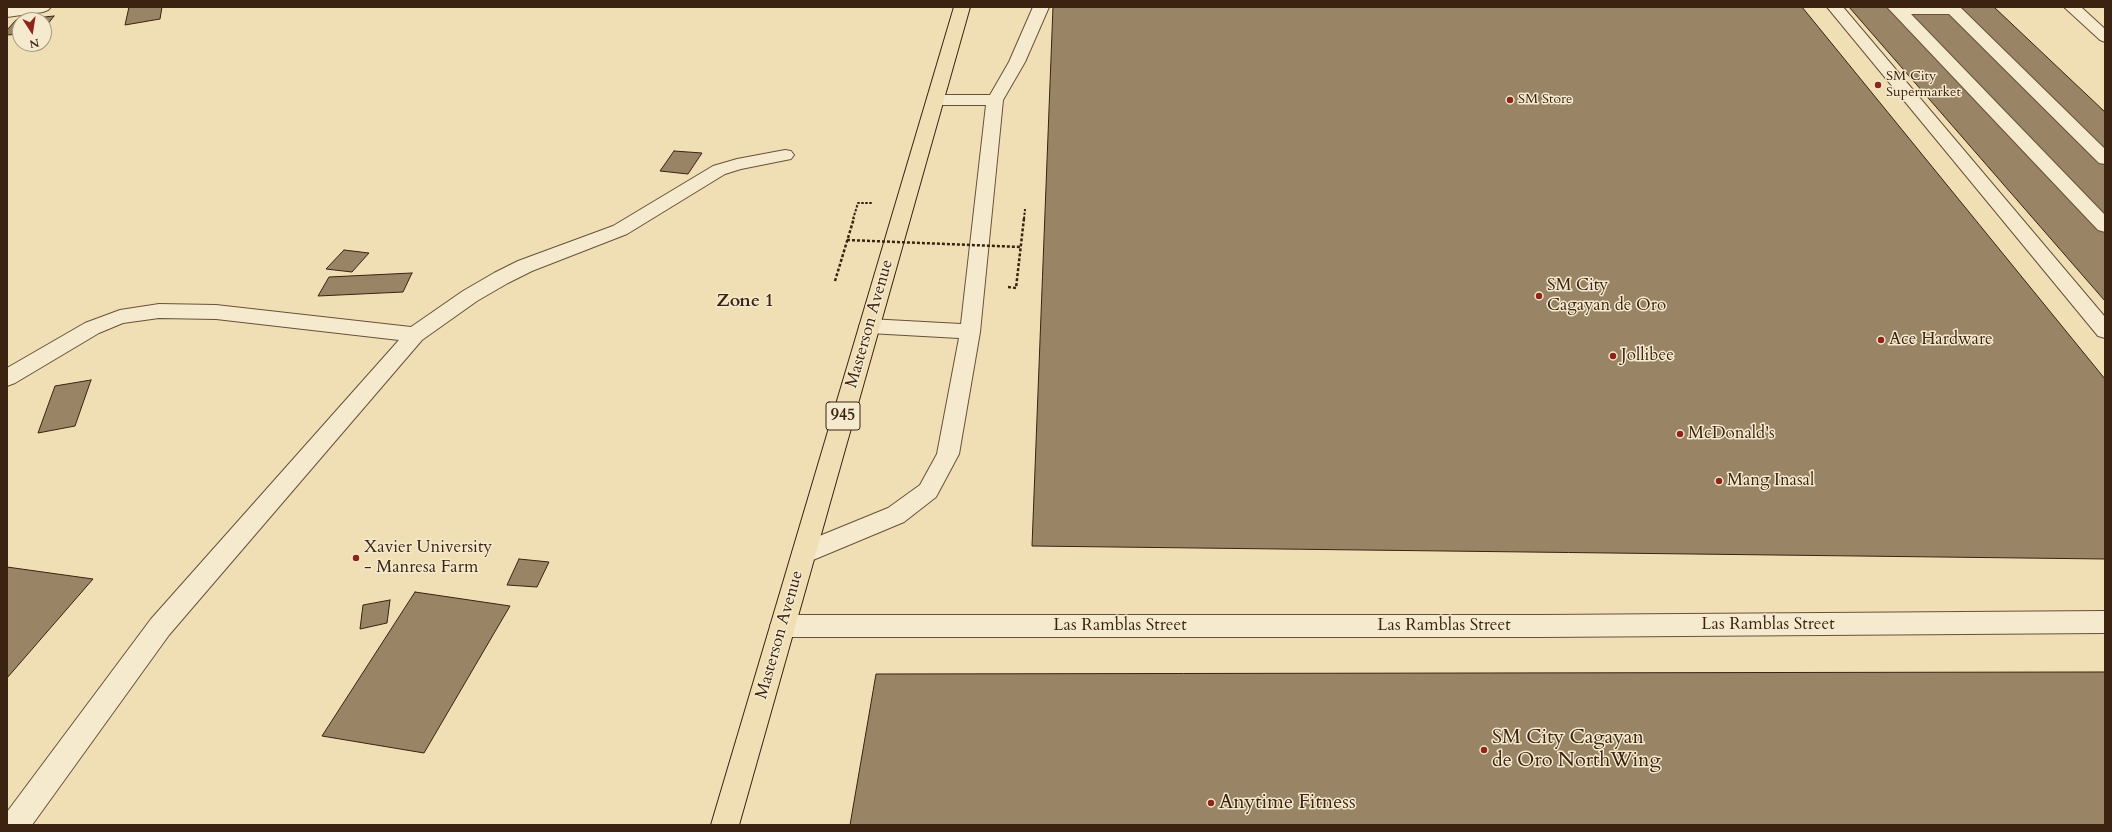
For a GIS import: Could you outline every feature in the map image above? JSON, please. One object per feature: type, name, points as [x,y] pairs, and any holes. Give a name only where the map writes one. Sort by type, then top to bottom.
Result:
[{"type":"main road","name":"Masterson Avenue","points":[[725,825],[962,7]]},
{"type":"street","points":[[7,12],[43,7]]},
{"type":"street","points":[[804,553],[896,515],[928,491],[948,454],[970,332],[995,100],[1017,62],[1041,7]]},
{"type":"street","points":[[1835,7],[2105,331]]},
{"type":"street","points":[[2072,7],[2105,37]]},
{"type":"street","points":[[1897,8],[1952,8],[2105,159]]},
{"type":"street","points":[[1897,8],[2105,226]]},
{"type":"street","points":[[935,100],[995,100]]},
{"type":"street","points":[[15,825],[160,627],[415,335],[470,296],[501,278],[525,266],[620,230],[719,170],[737,164],[785,155]]},
{"type":"street","points":[[7,378],[92,328],[120,317],[159,311],[216,312],[415,335]]},
{"type":"street","points":[[869,326],[970,332]]},
{"type":"street","name":"Las Ramblas Street","points":[[783,626],[1550,626],[2105,622]]},
{"type":"path","points":[[835,280],[858,203]]},
{"type":"path","points":[[1016,288],[1025,209]]},
{"type":"path","points":[[847,240],[1021,247]]},
{"type":"building","points":[[129,7],[162,7],[160,19],[125,25]]},
{"type":"building","name":"SM City Cagayan de Oro","points":[[1053,7],[1802,7],[2105,379],[2105,559],[1032,546]]},
{"type":"building","points":[[1849,7],[1994,7],[2105,112],[2105,301]]},
{"type":"building","points":[[12,24],[12,35],[7,35],[7,30]]},
{"type":"building","points":[[674,151],[702,153],[688,174],[660,171]]},
{"type":"building","points":[[344,250],[369,253],[352,272],[326,269]]},
{"type":"building","points":[[412,273],[403,292],[318,296],[329,277]]},
{"type":"building","points":[[91,380],[75,426],[38,433],[55,386]]},
{"type":"building","points":[[519,559],[549,562],[537,587],[507,585]]},
{"type":"building","points":[[7,567],[93,579],[7,678]]},
{"type":"building","points":[[415,592],[510,606],[424,753],[322,736]]},
{"type":"building","points":[[390,600],[387,623],[360,629],[363,605]]},
{"type":"building","name":"SM City Cagayan de Oro NorthWing","points":[[2105,672],[2105,825],[850,825],[876,674]]},
{"type":"place","name":"SM City Supermarket","points":[[1878,85]]},
{"type":"place","name":"SM Store","points":[[1510,100]]},
{"type":"place","name":"SM City Cagayan de Oro","points":[[1539,296]]},
{"type":"place","name":"Ace Hardware","points":[[1881,340]]},
{"type":"place","name":"Jollibee","points":[[1613,356]]},
{"type":"place","name":"McDonald's","points":[[1680,434]]},
{"type":"place","name":"Mang Inasal","points":[[1719,481]]},
{"type":"place","name":"Xavier University - Manresa Farm","points":[[356,558]]},
{"type":"place","name":"SM City Cagayan de Oro NorthWing","points":[[1484,750]]},
{"type":"place","name":"Anytime Fitness","points":[[1211,803]]},
{"type":"district","name":"Zone 1","points":[[745,302]]}]
